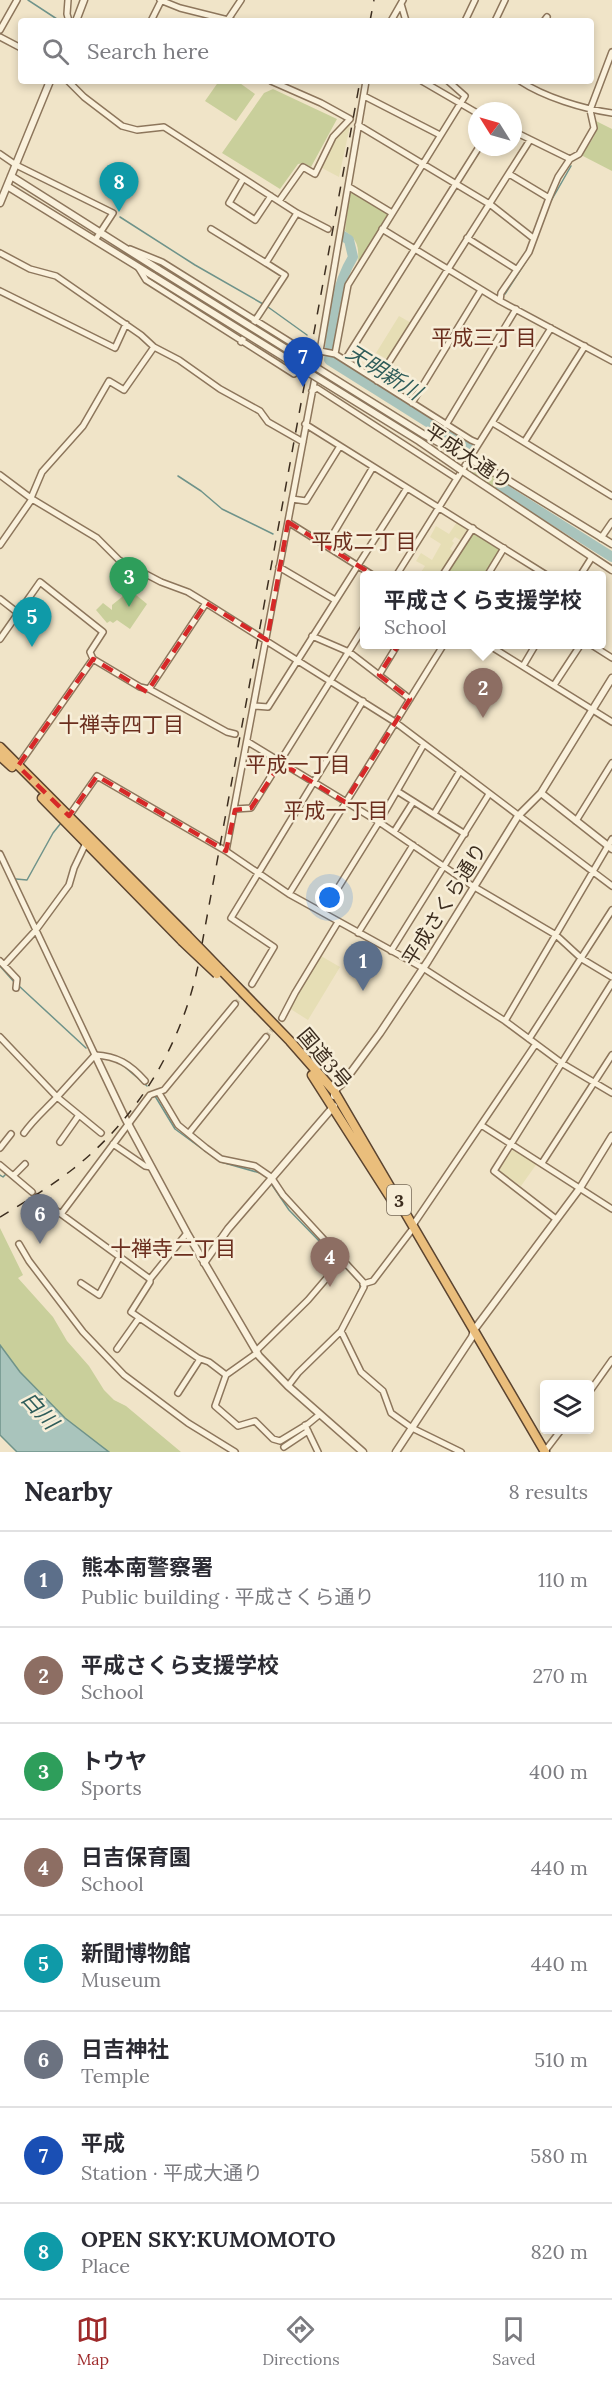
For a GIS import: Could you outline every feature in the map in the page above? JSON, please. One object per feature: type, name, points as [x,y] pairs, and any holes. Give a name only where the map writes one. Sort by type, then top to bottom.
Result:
[{"type":"highway","name":"国道3号","points":[[0,747],[69,816],[184,938]]},
{"type":"highway","name":"国道3号","points":[[0,756],[290,1041],[334,1091],[543,1452]]},
{"type":"highway","name":"国道3号","points":[[219,972],[302,1062],[334,1106],[412,1228]]},
{"type":"street","points":[[0,30],[16,0]]},
{"type":"street","points":[[68,0],[68,18]]},
{"type":"street","points":[[76,18],[84,0]]},
{"type":"street","points":[[152,18],[161,0],[217,18]]},
{"type":"street","points":[[230,18],[241,0]]},
{"type":"street","points":[[466,18],[475,0]]},
{"type":"street","points":[[496,18],[505,0]]},
{"type":"street","points":[[401,1],[405,18]]},
{"type":"street","points":[[392,18],[401,1]]},
{"type":"street","points":[[0,37],[18,46]]},
{"type":"street","points":[[501,301],[501,293],[529,252],[558,177],[570,159],[579,154],[594,128],[590,110],[612,52]]},
{"type":"street","points":[[0,203],[49,84]]},
{"type":"street","points":[[71,84],[122,126],[136,130],[164,127],[297,213],[327,229]]},
{"type":"street","points":[[278,84],[350,119],[333,137],[315,174],[303,167],[279,201]]},
{"type":"street","points":[[226,851],[320,351],[366,84]]},
{"type":"street","points":[[427,84],[468,108]]},
{"type":"street","points":[[335,354],[348,285],[465,96],[451,84]]},
{"type":"street","points":[[525,84],[590,110],[612,113]]},
{"type":"street","points":[[364,96],[440,135]]},
{"type":"street","points":[[358,125],[491,205],[533,238]]},
{"type":"street","points":[[522,136],[570,159]]},
{"type":"street","points":[[377,381],[467,238],[491,205],[530,140]]},
{"type":"street","points":[[0,154],[16,165],[113,213],[98,236]]},
{"type":"street","points":[[345,360],[475,156]]},
{"type":"street","points":[[509,174],[549,198]]},
{"type":"street","points":[[11,176],[98,236]]},
{"type":"street","points":[[243,179],[229,203],[255,220],[271,196]]},
{"type":"street","points":[[7,186],[98,236]]},
{"type":"street","points":[[349,187],[392,213]]},
{"type":"street","points":[[266,263],[297,213]]},
{"type":"street","points":[[211,229],[285,275],[241,342]]},
{"type":"street","points":[[382,229],[481,290],[612,361]]},
{"type":"street","name":"平成大通り","points":[[98,236],[158,269],[423,434],[514,483],[612,544]]},
{"type":"street","name":"平成大通り","points":[[98,236],[137,266],[419,441],[612,570]]},
{"type":"street","points":[[467,238],[516,269]]},
{"type":"street","points":[[114,243],[162,262],[298,346],[294,374],[146,280],[137,266]]},
{"type":"street","points":[[0,254],[30,269],[56,276],[126,324],[154,347],[193,369],[220,389],[260,411],[268,422],[303,442]]},
{"type":"street","points":[[412,403],[481,290]]},
{"type":"street","points":[[0,291],[115,348],[126,324]]},
{"type":"street","points":[[446,425],[516,309]]},
{"type":"street","points":[[399,571],[551,328]]},
{"type":"street","points":[[525,441],[585,346]]},
{"type":"street","points":[[0,545],[31,499],[42,472],[83,426],[110,381],[124,390],[154,347]]},
{"type":"street","points":[[320,351],[335,354],[478,443]]},
{"type":"street","points":[[312,391],[316,388],[456,478]]},
{"type":"street","points":[[493,423],[612,496]]},
{"type":"street","points":[[305,424],[540,571]]},
{"type":"street","points":[[292,499],[306,501],[340,446]]},
{"type":"street","points":[[326,546],[373,467]]},
{"type":"street","points":[[0,475],[31,499],[97,538],[120,560],[206,603],[332,680],[395,722],[612,886]]},
{"type":"street","points":[[255,706],[268,707],[407,488]]},
{"type":"street","points":[[288,522],[366,571]]},
{"type":"street","points":[[601,538],[612,522]]},
{"type":"street","points":[[445,571],[473,528]]},
{"type":"street","points":[[490,571],[504,548]]},
{"type":"street","points":[[583,571],[592,557]]},
{"type":"street","points":[[279,567],[335,600]]},
{"type":"street","points":[[0,639],[40,582],[103,632],[90,652],[93,659],[140,687],[149,689],[217,727],[236,734]]},
{"type":"street","points":[[0,599],[18,613]]},
{"type":"street","points":[[149,689],[206,603]]},
{"type":"street","points":[[235,809],[251,808],[360,634]]},
{"type":"street","points":[[312,636],[349,652],[410,699]]},
{"type":"street","points":[[379,675],[395,649]]},
{"type":"street","points":[[290,894],[441,649]]},
{"type":"street","points":[[495,649],[612,722]]},
{"type":"street","points":[[523,666],[534,649]]},
{"type":"street","points":[[554,685],[578,649]]},
{"type":"street","points":[[597,649],[612,658]]},
{"type":"street","points":[[18,766],[93,659]]},
{"type":"street","name":"平成さくら通り","points":[[334,1091],[344,1083],[380,1033],[518,816],[541,793],[612,678]]},
{"type":"street","points":[[252,984],[274,947],[231,918],[363,701]]},
{"type":"street","points":[[248,742],[379,822],[474,887],[556,934],[582,959],[612,977]]},
{"type":"street","points":[[322,912],[379,822],[424,744]]},
{"type":"street","points":[[576,821],[612,763]]},
{"type":"street","points":[[434,814],[460,771]]},
{"type":"street","points":[[69,816],[96,776],[226,851],[290,894],[423,968],[505,1021],[530,1039],[535,1046],[612,1093]]},
{"type":"street","points":[[397,791],[465,834]]},
{"type":"street","points":[[541,793],[610,847]]},
{"type":"street","points":[[391,951],[489,794]]},
{"type":"street","points":[[394,832],[413,802]]},
{"type":"street","points":[[505,1021],[593,871],[610,847],[612,839]]},
{"type":"street","points":[[16,988],[17,978],[2,963],[36,930],[69,885],[86,843]]},
{"type":"street","points":[[358,933],[413,845]]},
{"type":"street","points":[[1,859],[128,1124],[187,1233],[257,1352],[288,1386],[363,1452]]},
{"type":"street","points":[[530,1039],[612,910]]},
{"type":"street","points":[[282,1018],[338,922]]},
{"type":"street","points":[[556,1219],[494,1171],[612,983]]},
{"type":"street","points":[[61,1214],[128,1124],[155,1094],[164,1090],[235,1004]]},
{"type":"street","points":[[0,1037],[57,1097],[101,1133]]},
{"type":"street","points":[[189,1133],[266,1037]]},
{"type":"street","points":[[363,1284],[373,1281],[412,1228],[535,1046]]},
{"type":"street","points":[[542,1163],[612,1054]]},
{"type":"street","points":[[95,1055],[111,1056],[133,1066],[145,1081]]},
{"type":"street","points":[[24,1133],[35,1118],[39,1117],[95,1055]]},
{"type":"street","points":[[204,1263],[228,1229],[271,1177],[334,1106],[334,1091]]},
{"type":"street","points":[[155,1094],[172,1118],[221,1159],[255,1166],[271,1177],[283,1195],[343,1259],[363,1284],[364,1287],[341,1331],[298,1373],[288,1386]]},
{"type":"street","points":[[60,1142],[69,1134],[79,1115]]},
{"type":"street","points":[[481,1125],[612,1209]]},
{"type":"street","points":[[0,1148],[11,1134]]},
{"type":"street","points":[[396,1452],[473,1333],[580,1188],[612,1136]]},
{"type":"street","points":[[113,1144],[145,1166],[151,1167]]},
{"type":"street","points":[[13,1176],[25,1164]]},
{"type":"street","points":[[0,1165],[32,1192]]},
{"type":"street","points":[[37,1197],[150,1279]]},
{"type":"street","points":[[187,1233],[150,1279],[131,1312],[200,1359],[209,1362],[226,1376]]},
{"type":"street","points":[[19,1244],[29,1262],[83,1332],[124,1375],[188,1423],[235,1452]]},
{"type":"street","points":[[81,1283],[99,1295],[120,1256]]},
{"type":"street","points":[[307,1428],[280,1441],[273,1439],[255,1421],[238,1426],[215,1406],[226,1376],[257,1352],[309,1300],[343,1259]]},
{"type":"street","points":[[117,1349],[139,1318]]},
{"type":"street","points":[[341,1331],[361,1372],[383,1391],[391,1413],[412,1428],[461,1452]]},
{"type":"street","points":[[178,1393],[200,1359]]},
{"type":"street","points":[[594,1386],[612,1361]]},
{"type":"street","points":[[285,1447],[319,1415]]},
{"type":"street","points":[[307,1428],[318,1452]]},
{"type":"street","points":[[543,1452],[558,1434]]},
{"type":"highlighted area","points":[[288,522],[423,606],[379,675],[410,699],[345,802],[281,763],[251,808],[235,810],[226,851],[97,776],[69,816],[18,766],[93,659],[147,692],[206,603],[267,640]]},
{"type":"shaded area","points":[[351,121],[339,177],[322,168],[322,165],[334,138]]},
{"type":"shaded area","points":[[399,316],[413,324],[390,361],[376,353]]},
{"type":"shaded area","points":[[457,522],[467,530],[460,540],[455,537],[452,541],[454,543],[450,549],[454,552],[442,571],[422,571],[425,566],[416,561],[421,553],[432,560],[441,544],[430,537],[436,526],[449,534]]},
{"type":"shaded area","points":[[321,956],[340,967],[308,1020],[289,1008]]},
{"type":"shaded area","points":[[514,1147],[538,1162],[521,1186],[498,1171]]},
{"type":"green space","points":[[217,84],[241,84],[255,94],[236,121],[205,101]]},
{"type":"green space","points":[[273,89],[337,119],[311,167],[304,163],[298,164],[280,189],[222,153],[264,93]]},
{"type":"green space","points":[[596,121],[612,129],[612,171],[581,155],[595,135]]},
{"type":"green space","points":[[352,191],[389,214],[358,263],[357,244],[345,231]]},
{"type":"green space","points":[[473,464],[505,482],[498,492],[468,472],[467,467]]},
{"type":"green space","points":[[475,532],[499,547],[500,550],[487,571],[448,571],[471,533]]},
{"type":"green space","points":[[127,585],[136,587],[135,594],[147,604],[130,629],[117,620],[107,623],[96,610],[103,603],[112,610],[112,605],[122,597]]},
{"type":"green space","points":[[0,1228],[23,1275],[18,1278],[53,1317],[67,1341],[89,1366],[104,1390],[181,1452],[109,1452],[65,1418],[20,1372],[0,1345]]},
{"type":"water","name":"白川","points":[[0,1345],[20,1372],[65,1418],[109,1452],[17,1452],[0,1435]]},
{"type":"waterway","points":[[28,0],[55,18]]},
{"type":"waterway","points":[[551,201],[571,166]]},
{"type":"waterway","points":[[120,217],[195,265],[263,304]]},
{"type":"waterway","name":"天明新川","points":[[343,236],[349,240],[353,257],[338,294],[329,360],[469,448]]},
{"type":"waterway","points":[[505,294],[530,255]]},
{"type":"waterway","points":[[268,307],[307,335]]},
{"type":"waterway","points":[[178,476],[201,491],[222,509],[273,534]]},
{"type":"waterway","name":"天明新川","points":[[501,487],[612,557]]},
{"type":"waterway","points":[[16,879],[27,880],[61,823]]},
{"type":"waterway","points":[[0,966],[15,983]]},
{"type":"waterway","points":[[19,986],[86,1048]]},
{"type":"waterway","points":[[126,1068],[147,1086]]},
{"type":"waterway","points":[[155,1096],[175,1129],[221,1162],[260,1173]]},
{"type":"waterway","points":[[0,1175],[3,1177],[6,1174]]},
{"type":"waterway","points":[[270,1182],[289,1210],[360,1283],[354,1300]]},
{"type":"tunnel","points":[[235,1004],[252,984]]},
{"type":"tunnel","points":[[266,1037],[282,1018]]},
{"type":"railway","points":[[371,18],[374,0]]},
{"type":"railway","points":[[202,944],[359,84]]},
{"type":"railway","points":[[0,1217],[73,1169],[118,1127],[154,1077],[169,1049],[182,1021],[199,961]]},
{"type":"place","name":"OPEN SKY:KUMOMOTO","points":[[119,212]]},
{"type":"place","name":"平成","points":[[303,387]]},
{"type":"place","name":"トウヤ","points":[[129,607]]},
{"type":"place","name":"新聞博物館","points":[[32,647]]},
{"type":"place","name":"平成さくら支援学校","points":[[483,718]]},
{"type":"place","name":"熊本南警察署","points":[[363,991]]},
{"type":"place","name":"日吉神社","points":[[40,1244]]},
{"type":"place","name":"日吉保育園","points":[[330,1287]]},
{"type":"district","name":"平成三丁目","points":[[484,337]]},
{"type":"district","name":"平成二丁目","points":[[364,541]]},
{"type":"district","name":"十禅寺四丁目","points":[[121,724]]},
{"type":"district","name":"平成一丁目","points":[[298,764]]},
{"type":"district","name":"平成一丁目","points":[[336,810]]},
{"type":"district","name":"十禅寺二丁目","points":[[173,1248]]}]
